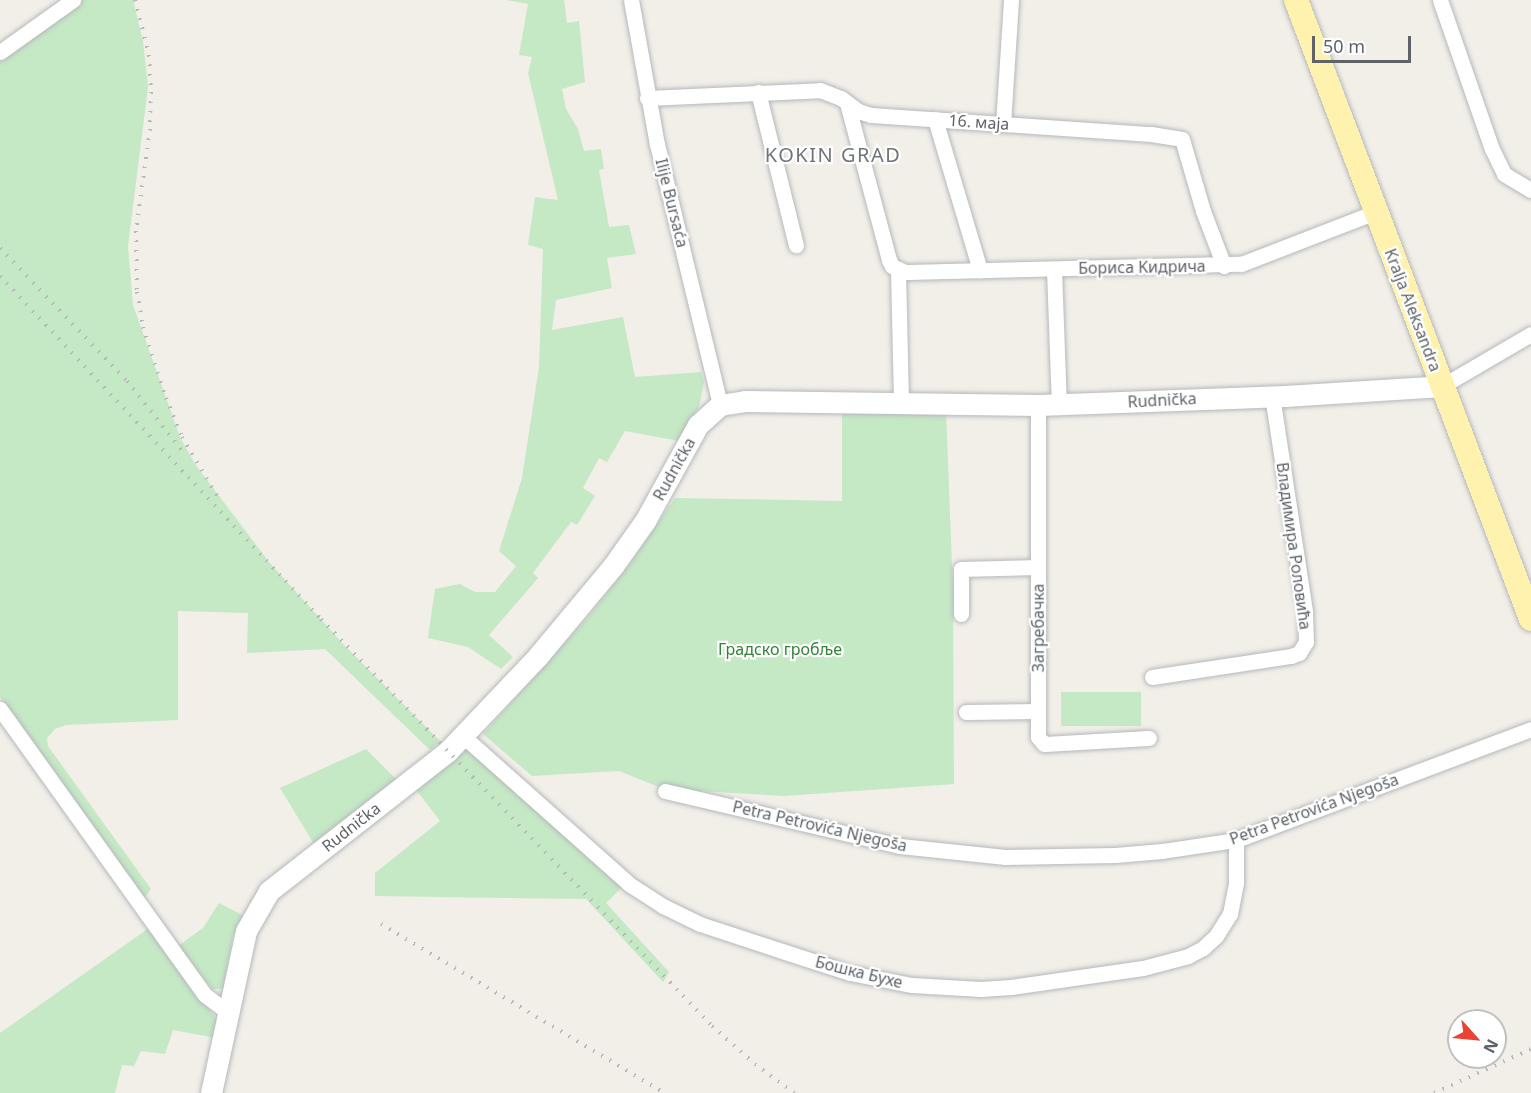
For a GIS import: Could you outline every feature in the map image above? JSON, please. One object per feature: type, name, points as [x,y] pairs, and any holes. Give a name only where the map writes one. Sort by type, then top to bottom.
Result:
[{"type":"main road","name":"Kralja Aleksandra","points":[[1296,0],[1531,619]]},
{"type":"street","points":[[0,51],[73,0]]},
{"type":"street","name":"Ilije Bursaća","points":[[630,0],[647,98],[720,405]]},
{"type":"street","points":[[1003,124],[1011,0]]},
{"type":"street","points":[[1440,0],[1492,148],[1504,174],[1531,190]]},
{"type":"street","name":"16. маја","points":[[647,98],[820,90],[872,115],[1151,134],[1182,139],[1203,211],[1224,266]]},
{"type":"street","points":[[758,92],[796,245]]},
{"type":"street","points":[[846,103],[889,260],[898,270],[901,403]]},
{"type":"street","points":[[935,119],[980,270]]},
{"type":"street","name":"Бориса Kидрича","points":[[898,270],[1054,270],[1224,266],[1257,259],[1376,212]]},
{"type":"street","name":"Загребачка","points":[[1054,270],[1038,567],[1038,737],[1044,744],[1149,738]]},
{"type":"street","points":[[1442,386],[1531,334]]},
{"type":"street","name":"Rudnička","points":[[211,1093],[246,930],[269,891],[425,771],[463,736],[575,614],[613,566],[645,521],[698,425],[720,405],[745,401],[1048,404],[1272,396],[1442,386]]},
{"type":"street","name":"Владимира Роловића","points":[[1152,677],[1291,656],[1299,653],[1306,642],[1305,611],[1272,396]]},
{"type":"street","points":[[961,614],[961,568],[1038,567]]},
{"type":"street","points":[[0,709],[205,995],[213,1003],[231,1008]]},
{"type":"street","points":[[966,712],[1038,711]]},
{"type":"street","name":"Petra Petrovića Njegoša","points":[[664,791],[900,846],[964,854],[1038,858],[1115,855],[1162,851],[1236,840],[1531,729]]},
{"type":"street","name":"Бошка Бухе","points":[[463,736],[629,884],[663,906],[700,924],[850,973],[912,985],[981,989],[1011,987],[1143,968],[1188,956],[1203,948],[1216,936],[1230,914],[1236,883],[1236,840]]},
{"type":"green space","points":[[74,0],[133,0],[143,41],[148,87],[128,246],[133,305],[180,437],[195,464],[269,562],[345,646],[440,741],[430,750],[325,649],[247,653],[248,613],[178,611],[178,720],[66,725],[55,729],[47,738],[48,746],[151,889],[144,899],[0,697],[0,53]]},
{"type":"green space","points":[[506,0],[564,0],[567,23],[579,21],[585,82],[562,89],[566,109],[578,129],[584,151],[601,149],[604,169],[599,170],[609,227],[629,225],[636,254],[607,258],[612,288],[556,300],[552,330],[623,317],[635,377],[701,372],[704,382],[699,407],[679,441],[625,431],[607,462],[599,458],[583,488],[595,496],[577,525],[571,522],[533,573],[538,578],[489,635],[513,657],[501,669],[468,647],[428,638],[435,589],[460,584],[475,592],[495,592],[516,566],[499,551],[522,478],[539,367],[543,249],[528,245],[535,197],[558,200],[528,73],[532,57],[519,55],[528,4]]},
{"type":"green space","name":"Градско гробље","points":[[842,411],[946,411],[953,592],[954,784],[784,796],[664,789],[619,771],[532,776],[483,734],[588,617],[629,565],[675,498],[842,501]]},
{"type":"green space","points":[[1061,692],[1141,692],[1141,726],[1061,726]]},
{"type":"green space","points":[[459,746],[484,757],[625,884],[606,903],[669,972],[663,982],[586,899],[375,896],[375,873],[440,821],[414,787]]},
{"type":"green space","points":[[366,749],[396,779],[314,844],[280,788]]},
{"type":"green space","points":[[219,903],[244,916],[233,936],[223,989],[212,989],[178,946],[203,928]]},
{"type":"green space","points":[[149,928],[220,1024],[216,1038],[173,1030],[165,1054],[141,1051],[134,1066],[122,1065],[115,1093],[0,1093],[0,1033]]},
{"type":"railway","points":[[135,0],[149,55],[151,92],[150,129],[136,231],[137,292],[143,327],[166,398],[182,437],[219,499]]},
{"type":"railway","points":[[0,248],[127,381],[183,452]]},
{"type":"railway","points":[[0,276],[321,619],[712,1026],[755,1064],[794,1093]]},
{"type":"railway","points":[[381,924],[665,1093]]},
{"type":"railway","points":[[1434,1093],[1531,1049]]},
{"type":"district","name":"KOKIN GRAD","points":[[833,154]]}]
